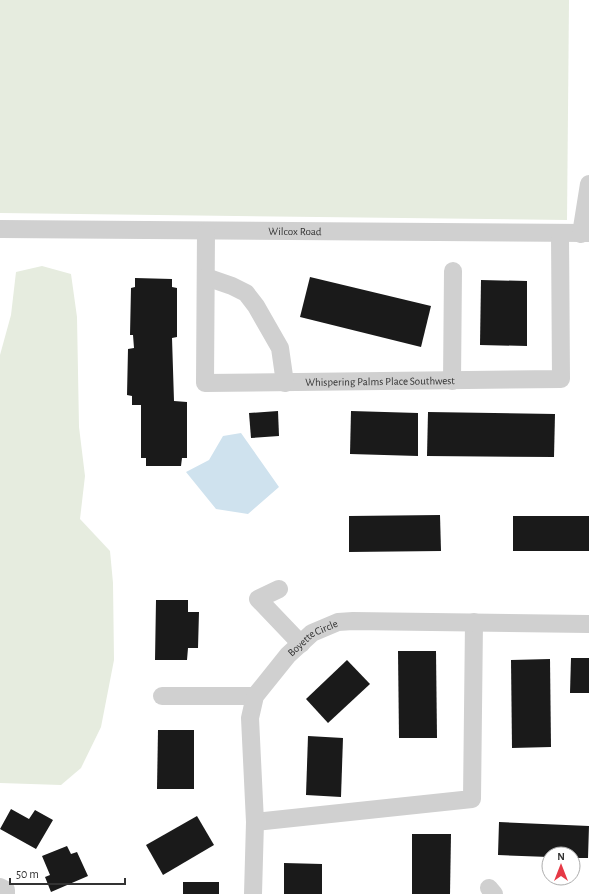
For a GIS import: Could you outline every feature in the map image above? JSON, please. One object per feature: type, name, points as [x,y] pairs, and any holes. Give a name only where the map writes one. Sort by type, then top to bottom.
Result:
[{"type":"street","points":[[585,234],[589,184]]},
{"type":"street","name":"Wilcox Road","points":[[0,229],[206,232],[585,234]]},
{"type":"street","name":"Whispering Palms Place Southwest","points":[[206,232],[205,383],[561,379],[560,234]]},
{"type":"street","points":[[452,381],[453,271]]},
{"type":"street","points":[[206,277],[232,286],[246,293],[249,297],[280,348],[285,383]]},
{"type":"street","points":[[279,589],[258,599],[302,644]]},
{"type":"street","name":"Boyette Circle","points":[[253,894],[255,822],[250,718],[255,696],[288,655],[302,644],[312,633],[338,622],[589,624]]},
{"type":"street","points":[[255,822],[472,799],[474,622]]},
{"type":"street","points":[[162,696],[255,696]]},
{"type":"shaded area","points":[[0,0],[569,0],[567,220],[0,213]]},
{"type":"shaded area","points":[[42,266],[71,274],[77,317],[79,427],[85,476],[80,519],[110,551],[113,583],[114,660],[101,727],[81,768],[61,785],[0,783],[0,355],[11,315],[16,272]]},
{"type":"water","points":[[241,433],[279,487],[248,514],[216,509],[186,472],[209,460],[223,436]]},
{"type":"building","points":[[310,277],[431,306],[421,347],[300,317]]},
{"type":"building","points":[[135,278],[172,279],[172,287],[177,288],[177,337],[172,338],[174,401],[187,402],[187,458],[182,458],[181,466],[146,466],[146,458],[141,458],[141,405],[132,405],[132,396],[127,395],[128,349],[134,348],[133,335],[130,335],[131,288],[135,287]]},
{"type":"building","points":[[481,280],[527,281],[527,346],[480,345]]},
{"type":"building","points":[[278,411],[279,436],[251,438],[249,413]]},
{"type":"building","points":[[351,411],[418,413],[418,456],[350,454]]},
{"type":"building","points":[[428,412],[555,414],[554,457],[427,456]]},
{"type":"building","points":[[440,515],[441,551],[349,552],[349,516]]},
{"type":"building","points":[[513,516],[589,516],[589,551],[513,551]]},
{"type":"building","points":[[156,600],[188,600],[188,612],[199,612],[198,648],[188,648],[187,660],[155,660]]},
{"type":"building","points":[[398,651],[436,651],[437,738],[399,738]]},
{"type":"building","points":[[571,658],[589,658],[589,693],[570,693]]},
{"type":"building","points":[[550,659],[551,747],[512,748],[511,660]]},
{"type":"building","points":[[347,660],[370,684],[328,723],[306,699]]},
{"type":"building","points":[[158,730],[194,730],[194,789],[157,789]]},
{"type":"building","points":[[308,736],[343,738],[341,797],[306,795]]},
{"type":"building","points":[[11,809],[29,819],[35,810],[53,820],[36,849],[0,829]]},
{"type":"building","points":[[197,816],[214,845],[163,875],[146,845]]},
{"type":"building","points":[[499,822],[589,826],[588,858],[581,858],[581,846],[541,846],[541,857],[498,855]]},
{"type":"building","points":[[412,834],[451,834],[450,894],[412,894]]},
{"type":"building","points":[[67,846],[71,854],[77,852],[88,876],[51,892],[45,877],[50,875],[42,856]]},
{"type":"building","points":[[284,863],[322,864],[322,894],[284,894]]},
{"type":"building","points":[[183,882],[219,882],[219,894],[183,894]]}]
